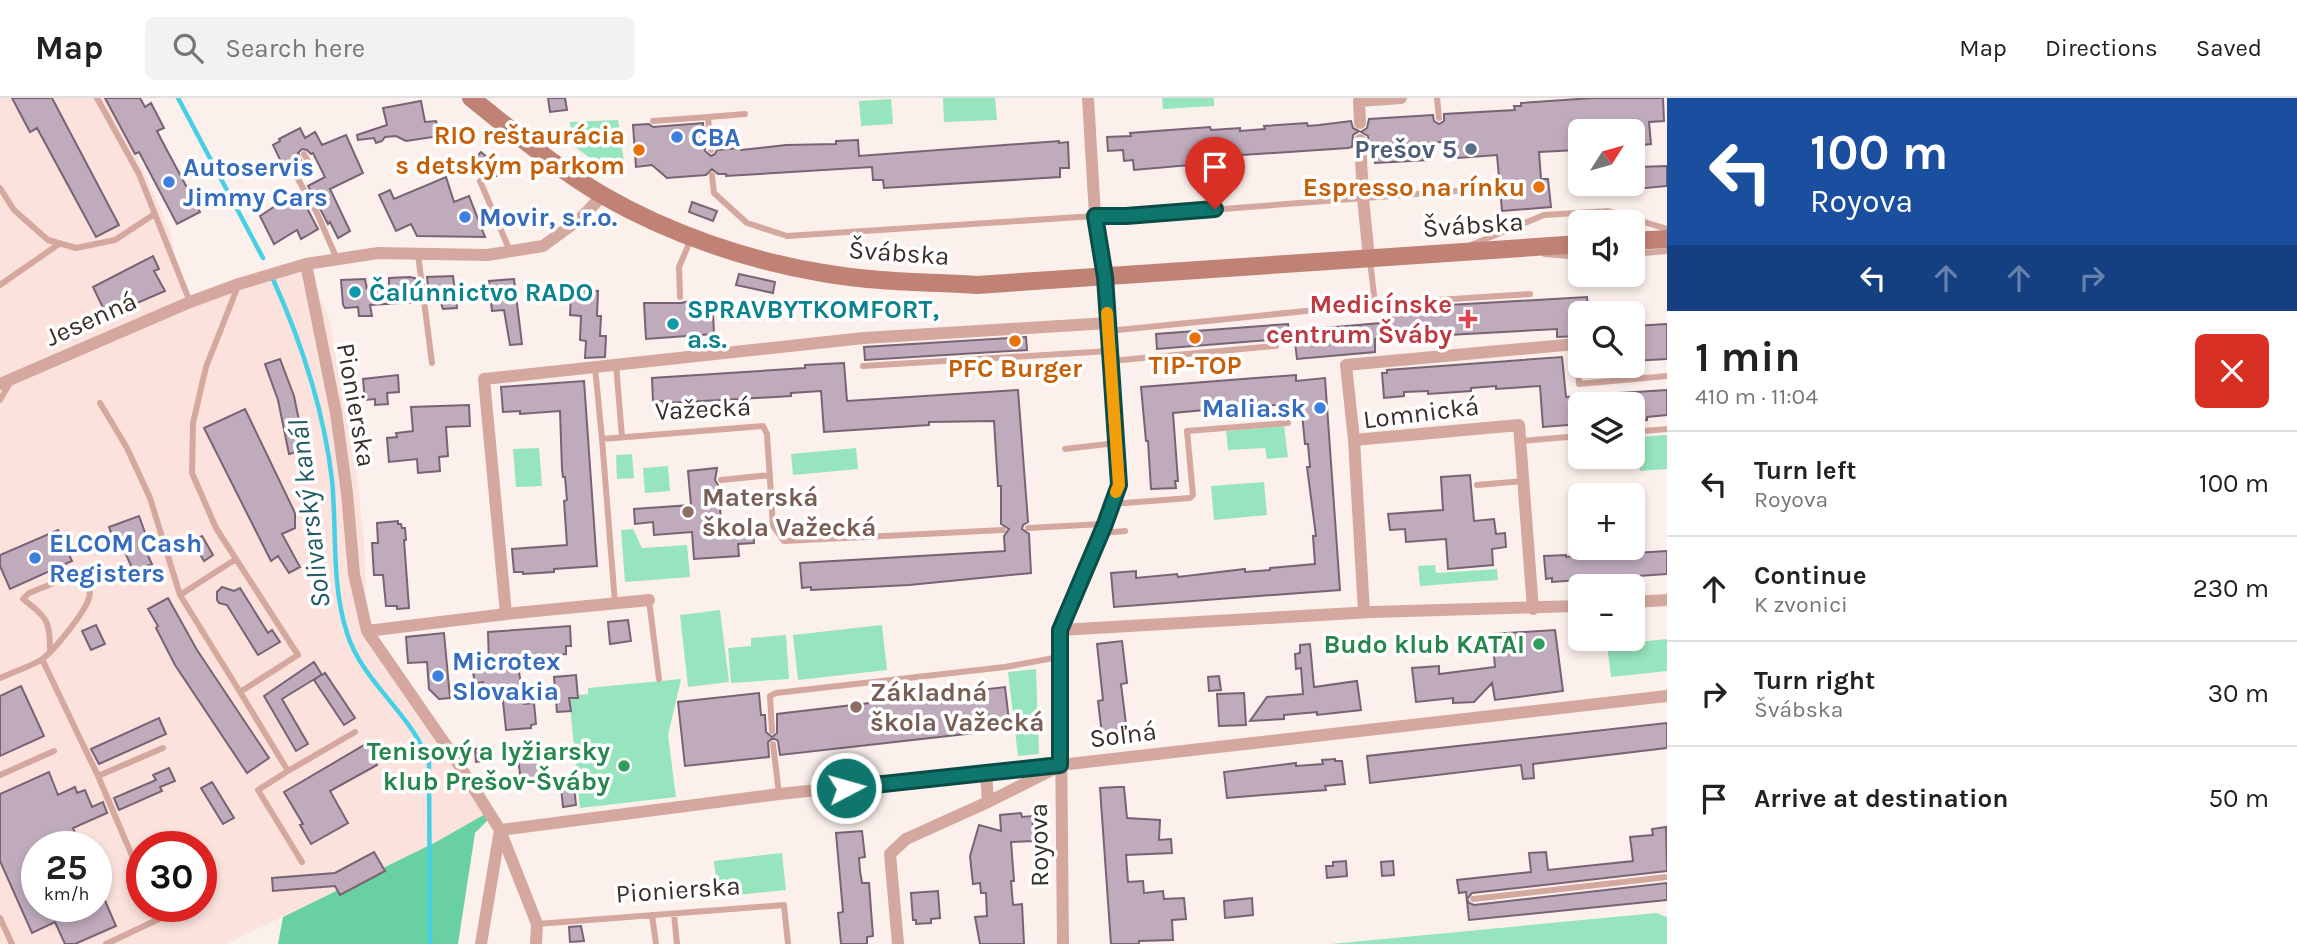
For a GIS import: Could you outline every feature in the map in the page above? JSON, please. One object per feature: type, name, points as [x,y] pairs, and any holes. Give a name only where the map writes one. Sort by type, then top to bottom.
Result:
[{"type":"street","name":"Švábska","points":[[471,98],[555,164],[603,195],[692,237],[729,250],[804,269],[873,279],[977,285],[1568,245]]},
{"type":"street","name":"Royova","points":[[1063,944],[1060,630],[1119,485],[1105,277],[1095,216],[1088,98]]},
{"type":"street","points":[[1360,122],[1359,101],[1401,98]]},
{"type":"street","points":[[1360,140],[1369,258]]},
{"type":"street","points":[[306,264],[378,253],[487,255],[543,246],[580,219],[603,195]]},
{"type":"street","points":[[1645,240],[1667,239]]},
{"type":"street","name":"Jesenná","points":[[6,382],[190,302],[306,264]]},
{"type":"street","name":"Pionierska","points":[[306,264],[336,412],[354,574],[367,631],[452,754],[500,830],[537,924],[537,944]]},
{"type":"street","points":[[506,614],[484,379],[864,338],[1108,327]]},
{"type":"street","points":[[1354,440],[1346,365],[1568,345]]},
{"type":"street","name":"Lomnická","points":[[1364,612],[1354,440],[1519,425],[1520,441]]},
{"type":"street","points":[[1520,441],[1533,608]]},
{"type":"street","points":[[367,631],[649,600]]},
{"type":"street","points":[[1645,601],[1667,600]]},
{"type":"street","points":[[1060,630],[1364,612],[1568,607]]},
{"type":"street","name":"Soľná","points":[[500,830],[779,794],[1667,696]]},
{"type":"street","points":[[898,944],[890,854],[906,839],[988,802],[1060,765]]},
{"type":"street","points":[[986,773],[988,802]]},
{"type":"street","points":[[481,944],[500,830]]},
{"type":"lane","points":[[97,98],[139,174],[153,215],[190,302]]},
{"type":"lane","points":[[1437,98],[1439,117]]},
{"type":"lane","points":[[653,121],[745,114]]},
{"type":"lane","points":[[708,117],[711,150]]},
{"type":"lane","points":[[304,154],[309,163],[294,172],[316,211],[337,259]]},
{"type":"lane","name":"Švábska","points":[[712,175],[714,193],[747,223],[787,236],[1126,216],[1495,188]]},
{"type":"lane","points":[[481,181],[510,251]]},
{"type":"lane","points":[[0,188],[14,209],[48,240],[76,248],[115,240],[153,215]]},
{"type":"lane","points":[[1452,253],[1544,215],[1608,211],[1667,229]]},
{"type":"lane","points":[[680,297],[679,267],[692,237]]},
{"type":"lane","points":[[0,285],[59,244]]},
{"type":"lane","points":[[1484,251],[1568,256]]},
{"type":"lane","points":[[1645,253],[1667,251]]},
{"type":"lane","points":[[418,254],[432,363]]},
{"type":"lane","points":[[1369,258],[1375,304]]},
{"type":"lane","points":[[239,284],[206,367],[193,423],[191,474],[216,528],[298,655],[240,692]]},
{"type":"lane","points":[[1108,327],[1530,293]]},
{"type":"lane","points":[[863,366],[1276,346]]},
{"type":"lane","points":[[616,364],[622,437]]},
{"type":"lane","points":[[595,367],[615,603]]},
{"type":"lane","points":[[1579,378],[1579,384],[1667,376]]},
{"type":"lane","name":"Jesenná","points":[[0,400],[6,382]]},
{"type":"lane","points":[[100,403],[127,448],[150,498],[180,595],[288,771]]},
{"type":"lane","points":[[1112,504],[1190,498],[1193,495],[1188,431],[1288,423]]},
{"type":"lane","name":"Važecká","points":[[602,439],[763,426],[767,434],[773,526],[784,541],[1003,530]]},
{"type":"lane","points":[[1645,431],[1667,429]]},
{"type":"lane","points":[[1520,441],[1568,437]]},
{"type":"lane","points":[[1065,449],[1116,443]]},
{"type":"lane","points":[[722,480],[770,475]]},
{"type":"lane","points":[[1477,485],[1524,481]]},
{"type":"lane","points":[[1028,528],[1125,531]]},
{"type":"lane","points":[[180,595],[236,559]]},
{"type":"lane","points":[[0,678],[42,659],[50,650],[84,611],[91,594],[87,582],[74,575],[29,593],[23,599],[39,612],[50,627],[50,650]]},
{"type":"lane","points":[[649,600],[659,679]]},
{"type":"lane","points":[[772,731],[770,696],[776,694],[1005,667],[1059,657]]},
{"type":"lane","points":[[42,659],[126,842]]},
{"type":"lane","points":[[302,862],[258,790],[355,732]]},
{"type":"lane","points":[[773,744],[779,794]]},
{"type":"lane","points":[[98,776],[163,748]]},
{"type":"lane","points":[[0,775],[54,751]]},
{"type":"lane","points":[[1473,899],[1667,877]]},
{"type":"lane","name":"Pionierska","points":[[537,924],[784,905],[788,944]]},
{"type":"lane","points":[[674,914],[677,944]]},
{"type":"lane","points":[[652,915],[656,944]]},
{"type":"lane","points":[[0,918],[3,930],[12,944]]},
{"type":"lane","points":[[106,944],[153,922]]},
{"type":"shaded area","points":[[0,98],[111,98],[170,232],[184,300],[305,263],[329,318],[355,459],[364,540],[367,629],[455,747],[487,813],[436,842],[227,944],[0,944]]},
{"type":"green space","points":[[943,98],[995,98],[997,120],[944,122]]},
{"type":"green space","points":[[1162,98],[1214,98],[1214,106],[1163,109]]},
{"type":"green space","points":[[891,99],[893,124],[861,126],[859,101]]},
{"type":"green space","points":[[618,120],[625,169],[610,172],[572,145],[570,122]]},
{"type":"green space","points":[[1284,426],[1288,457],[1267,459],[1265,448],[1228,450],[1226,431]]},
{"type":"green space","points":[[1667,435],[1667,469],[1640,471],[1645,469],[1645,437]]},
{"type":"green space","points":[[539,448],[542,486],[516,487],[513,449]]},
{"type":"green space","points":[[856,448],[858,469],[793,475],[791,454]]},
{"type":"green space","points":[[632,454],[634,478],[617,479],[616,455]]},
{"type":"green space","points":[[668,466],[670,491],[645,493],[643,468]]},
{"type":"green space","points":[[1264,482],[1267,515],[1214,520],[1211,486]]},
{"type":"green space","points":[[633,529],[642,548],[687,545],[690,577],[625,582],[621,530]]},
{"type":"green space","points":[[1435,565],[1436,573],[1497,569],[1498,580],[1420,586],[1418,566]]},
{"type":"green space","points":[[720,610],[729,682],[688,687],[680,615]]},
{"type":"green space","points":[[882,625],[887,670],[798,680],[793,635]]},
{"type":"green space","points":[[786,635],[789,679],[731,683],[728,648],[751,646],[751,638]]},
{"type":"green space","points":[[1667,639],[1667,671],[1611,677],[1608,651],[1645,651],[1645,641]]},
{"type":"green space","points":[[1036,669],[1039,754],[1018,756],[1008,672]]},
{"type":"green space","name":"Tenisový a lyžiarsky klub Prešov-Šváby","points":[[681,679],[668,735],[676,797],[580,808],[569,696],[588,694],[588,688]]},
{"type":"green space","points":[[487,813],[490,818],[475,833],[458,944],[278,944],[283,917],[436,842]]},
{"type":"green space","points":[[782,853],[786,890],[718,897],[714,861]]},
{"type":"green space","points":[[1656,913],[1667,917],[1667,944],[1331,944]]},
{"type":"building","points":[[12,98],[52,98],[119,225],[96,237],[37,128],[30,132]]},
{"type":"building","points":[[105,98],[140,98],[145,107],[151,103],[164,128],[157,131],[200,212],[177,224],[139,152],[135,154]]},
{"type":"building","points":[[548,98],[565,98],[567,110],[550,112]]},
{"type":"building","points":[[1593,98],[1663,98],[1664,121],[1649,122],[1651,144],[1645,145],[1645,119],[1568,119],[1568,150],[1539,152],[1541,179],[1548,179],[1551,207],[1502,211],[1497,155],[1458,158],[1457,141],[1428,143],[1429,160],[1375,163],[1374,147],[1369,147],[1368,136],[1361,132],[1367,128],[1369,119],[1433,115],[1434,121],[1439,124],[1444,121],[1444,114],[1515,110],[1514,106],[1521,106],[1521,103]]},
{"type":"building","points":[[421,101],[425,122],[436,121],[440,136],[406,141],[396,136],[385,137],[376,143],[374,138],[358,140],[357,135],[387,125],[383,108]]},
{"type":"building","points":[[1351,121],[1353,128],[1359,131],[1353,135],[1352,147],[1348,148],[1212,157],[1212,163],[1134,170],[1133,160],[1124,161],[1123,150],[1108,151],[1107,137],[1131,136],[1130,133],[1210,127],[1211,130],[1240,128],[1240,131],[1265,129],[1264,126],[1307,123],[1308,126]]},
{"type":"building","points":[[703,123],[705,151],[711,156],[717,150],[836,144],[836,141],[858,140],[859,156],[1059,141],[1068,142],[1069,168],[1060,168],[1060,177],[884,188],[883,180],[873,180],[872,167],[726,176],[712,169],[706,175],[667,178],[652,165],[636,167],[633,125],[649,124],[653,127]]},
{"type":"building","points":[[300,128],[305,138],[315,132],[322,145],[346,135],[363,173],[330,189],[350,231],[338,238],[308,186],[325,177],[313,153],[302,149],[298,153],[301,160],[284,168],[273,145]]},
{"type":"building","points":[[481,152],[506,173],[493,177],[472,161]]},
{"type":"building","points":[[1667,166],[1667,186],[1645,188],[1645,167]]},
{"type":"building","points":[[446,177],[454,202],[469,196],[485,237],[417,236],[411,224],[396,231],[379,195],[390,190],[394,199]]},
{"type":"building","points":[[298,191],[318,229],[301,239],[297,230],[274,244],[260,216]]},
{"type":"building","points":[[692,202],[717,211],[713,221],[689,212]]},
{"type":"building","points":[[153,256],[159,269],[154,271],[165,291],[107,316],[93,287]]},
{"type":"building","points":[[739,274],[775,282],[773,293],[736,285]]},
{"type":"building","points":[[453,276],[457,308],[443,309],[441,303],[430,303],[427,277]]},
{"type":"building","points":[[389,278],[415,278],[418,302],[370,305],[372,316],[359,316],[358,307],[345,308],[343,305],[341,280],[365,279],[367,289],[389,288]]},
{"type":"building","points":[[514,279],[522,344],[510,345],[504,310],[492,311],[489,281]]},
{"type":"building","points":[[578,290],[598,291],[597,316],[601,316],[600,336],[606,336],[605,357],[585,358],[586,341],[580,340],[581,316],[570,315],[571,296],[577,297]]},
{"type":"building","points":[[1587,297],[1587,301],[1568,301],[1568,337],[1557,337],[1557,329],[1375,339],[1375,352],[1297,359],[1295,342],[1282,343],[1282,339],[1157,349],[1156,334],[1288,324],[1289,331],[1381,323],[1380,309]]},
{"type":"building","name":"SPRAVBYTKOMFORT, a.s.","points":[[699,299],[700,313],[713,312],[714,334],[646,339],[644,303],[681,303]]},
{"type":"building","points":[[1667,324],[1667,359],[1645,360],[1645,325]]},
{"type":"building","points":[[1026,337],[1027,350],[865,360],[864,347]]},
{"type":"building","points":[[1562,357],[1568,397],[1568,425],[1543,427],[1540,386],[1496,389],[1496,386],[1428,394],[1428,391],[1404,392],[1404,396],[1384,398],[1382,373],[1387,373],[1387,370]]},
{"type":"building","points":[[280,359],[294,396],[305,450],[289,454],[278,400],[265,364]]},
{"type":"building","points":[[844,363],[847,401],[1018,390],[1028,522],[1022,529],[1029,534],[1031,573],[909,585],[811,590],[811,587],[802,588],[800,563],[1005,551],[1004,536],[1009,529],[1001,524],[1001,486],[998,486],[994,421],[929,422],[929,425],[824,432],[821,391],[791,393],[791,396],[663,403],[653,401],[652,378]]},
{"type":"building","points":[[398,375],[399,392],[387,393],[388,404],[375,405],[375,399],[365,400],[363,379]]},
{"type":"building","points":[[1296,375],[1296,381],[1325,378],[1340,590],[1114,607],[1111,573],[1136,571],[1136,578],[1177,574],[1178,577],[1315,564],[1313,536],[1316,536],[1307,467],[1310,467],[1308,444],[1305,444],[1301,403],[1241,408],[1241,404],[1214,406],[1215,409],[1173,413],[1178,481],[1175,481],[1176,488],[1151,489],[1146,441],[1141,387]]},
{"type":"building","points":[[584,381],[597,566],[554,569],[554,572],[514,572],[512,549],[567,545],[564,501],[567,500],[562,469],[560,411],[520,414],[520,411],[503,412],[501,387]]},
{"type":"building","points":[[1667,390],[1667,415],[1647,417],[1645,420],[1645,392],[1636,392]]},
{"type":"building","points":[[469,405],[470,426],[446,427],[448,456],[439,457],[440,471],[418,473],[417,459],[389,462],[387,438],[397,437],[396,433],[413,431],[411,407]]},
{"type":"building","points":[[245,409],[295,513],[295,528],[282,534],[300,567],[289,573],[278,556],[271,561],[204,428]]},
{"type":"building","points":[[717,468],[715,480],[718,485],[722,530],[753,527],[754,543],[738,544],[739,556],[694,559],[692,532],[654,535],[653,522],[635,524],[634,509],[691,505],[688,471]]},
{"type":"building","points":[[1470,475],[1474,521],[1494,519],[1496,534],[1505,533],[1506,547],[1492,549],[1493,565],[1448,569],[1446,539],[1406,542],[1405,529],[1390,530],[1388,514],[1443,510],[1441,477]]},
{"type":"building","points":[[139,516],[147,538],[141,541],[152,564],[134,572],[123,548],[118,550],[109,527]]},
{"type":"building","points":[[398,521],[402,528],[405,528],[409,608],[397,609],[397,606],[386,606],[383,575],[374,575],[372,543],[378,543],[377,523]]},
{"type":"building","name":"ELCOM Cash Registers","points":[[58,530],[72,561],[10,589],[0,566],[0,555]]},
{"type":"building","points":[[202,536],[213,555],[204,561],[192,541]]},
{"type":"building","points":[[1667,551],[1667,574],[1568,574],[1568,581],[1552,582],[1552,578],[1546,579],[1544,556],[1566,557],[1568,560],[1645,560],[1645,552]]},
{"type":"building","points":[[222,587],[234,591],[240,588],[268,633],[272,630],[280,642],[258,655],[227,605],[217,600],[217,592]]},
{"type":"building","points":[[168,598],[197,650],[269,758],[247,773],[175,665],[156,628],[158,626],[148,609]]},
{"type":"building","points":[[628,620],[631,641],[610,644],[608,622]]},
{"type":"building","points":[[96,625],[105,644],[91,650],[82,631]]},
{"type":"building","points":[[570,626],[571,646],[566,646],[566,654],[517,659],[524,704],[534,703],[536,724],[531,725],[531,728],[506,730],[502,692],[486,694],[483,682],[475,683],[472,667],[489,664],[488,632]]},
{"type":"building","points":[[1555,630],[1563,691],[1495,700],[1492,683],[1474,702],[1453,703],[1453,698],[1416,702],[1412,668],[1439,666],[1439,674],[1495,667],[1492,634]]},
{"type":"building","name":"Microtex Slovakia","points":[[444,633],[450,698],[439,699],[429,689],[427,662],[408,663],[406,637]]},
{"type":"building","points":[[1122,641],[1127,683],[1121,684],[1128,740],[1103,743],[1098,701],[1103,700],[1097,644]]},
{"type":"building","points":[[1310,644],[1314,687],[1357,681],[1361,710],[1317,715],[1317,712],[1284,715],[1284,719],[1250,721],[1267,697],[1303,694],[1301,668],[1296,669],[1295,654],[1300,653],[1300,645]]},
{"type":"building","points":[[314,662],[322,675],[325,673],[355,718],[344,725],[314,680],[321,675],[282,699],[308,744],[296,751],[264,696]]},
{"type":"building","points":[[576,675],[578,698],[569,698],[571,711],[557,712],[554,677]]},
{"type":"building","points":[[1219,676],[1221,690],[1209,691],[1208,677]]},
{"type":"building","points":[[21,686],[44,736],[0,756],[0,696]]},
{"type":"building","points":[[1005,687],[1010,729],[780,755],[778,741],[773,738],[768,742],[769,757],[685,766],[678,702],[759,693],[766,732],[772,737],[777,733],[777,714]]},
{"type":"building","points":[[1244,693],[1246,725],[1219,726],[1217,694]]},
{"type":"building","points":[[159,718],[166,734],[99,764],[91,749]]},
{"type":"building","points":[[1667,723],[1667,748],[1533,764],[1534,778],[1523,779],[1521,765],[1370,783],[1367,756]]},
{"type":"building","points":[[366,744],[377,765],[330,791],[348,823],[311,844],[300,825],[303,824],[284,792]]},
{"type":"building","points":[[493,747],[494,760],[476,762],[475,749]]},
{"type":"building","points":[[541,757],[545,783],[531,785],[531,780],[521,781],[518,759]]},
{"type":"building","points":[[1322,760],[1342,761],[1345,784],[1325,786],[1326,790],[1227,798],[1224,772],[1296,763],[1296,766],[1323,764]]},
{"type":"building","points":[[169,768],[175,781],[160,787],[162,791],[119,810],[114,798],[156,780],[153,775]]},
{"type":"building","points":[[49,772],[58,795],[75,787],[77,793],[85,790],[92,807],[103,802],[107,813],[73,828],[74,831],[21,831],[21,908],[0,861],[0,794]]},
{"type":"building","points":[[212,782],[234,818],[223,824],[201,788]]},
{"type":"building","points":[[574,786],[576,805],[563,807],[561,788]]},
{"type":"building","points":[[1124,787],[1127,818],[1160,820],[1159,840],[1171,839],[1172,853],[1126,855],[1128,882],[1143,881],[1144,893],[1163,891],[1164,899],[1184,898],[1186,919],[1172,920],[1173,940],[1111,944],[1100,788]]},
{"type":"building","points":[[1021,813],[1022,817],[1032,816],[1034,841],[1011,842],[1013,905],[1022,904],[1024,944],[980,944],[975,917],[987,916],[986,893],[981,893],[980,883],[973,884],[970,856],[979,825],[1001,831],[1000,815]]},
{"type":"building","points":[[1666,827],[1667,871],[1472,893],[1467,899],[1474,905],[1667,883],[1667,900],[1469,920],[1466,892],[1459,893],[1457,880],[1531,872],[1529,853],[1546,852],[1548,870],[1633,861],[1630,837],[1653,835],[1652,829]]},
{"type":"building","points":[[862,831],[865,857],[859,858],[860,871],[862,883],[869,883],[873,936],[867,937],[867,944],[841,944],[838,913],[843,912],[836,833]]},
{"type":"building","points":[[374,852],[385,871],[340,895],[335,886],[273,891],[272,878],[335,873]]},
{"type":"building","points":[[1346,861],[1347,876],[1327,878],[1326,866],[1333,866],[1333,862]]},
{"type":"building","points":[[1393,861],[1394,875],[1382,876],[1381,862]]},
{"type":"building","points":[[938,891],[940,918],[931,919],[931,923],[916,924],[916,920],[913,920],[911,893]]},
{"type":"building","points":[[1252,898],[1253,915],[1225,918],[1224,901]]},
{"type":"building","points":[[112,917],[116,926],[75,944],[65,944],[55,922],[112,922]]},
{"type":"building","points":[[27,922],[55,922],[32,933]]},
{"type":"building","points":[[581,926],[584,941],[570,942],[569,927]]},
{"type":"waterway","name":"Solivarský kanál","points":[[178,98],[263,258]]},
{"type":"waterway","name":"Solivarský kanál","points":[[272,277],[302,351],[323,428],[332,480],[339,595],[347,633],[364,667],[411,728],[429,762],[430,944]]},
{"type":"slow traffic","points":[[1107,313],[1119,485],[1116,492]]},
{"type":"place","name":"CBA","points":[[677,137]]},
{"type":"place","name":"Prešov 5","points":[[1471,149]]},
{"type":"place","name":"RIO reštaurácia s detským parkom","points":[[639,150]]},
{"type":"place","name":"Autoservis Jimmy Cars","points":[[169,182]]},
{"type":"place","name":"Espresso na rínku","points":[[1539,187]]},
{"type":"place","name":"Movir, s.r.o.","points":[[465,217]]},
{"type":"place","name":"Čalúnnictvo RADO","points":[[355,292]]},
{"type":"place","name":"Medicínske centrum Šváby","points":[[1468,319]]},
{"type":"place","name":"SPRAVBYTKOMFORT, a.s.","points":[[673,324]]},
{"type":"place","name":"TIP-TOP","points":[[1195,338]]},
{"type":"place","name":"PFC Burger","points":[[1015,341]]},
{"type":"place","name":"Malia.sk","points":[[1320,408]]},
{"type":"place","name":"Materská škola Važecká","points":[[688,512]]},
{"type":"place","name":"ELCOM Cash Registers","points":[[35,558]]},
{"type":"place","name":"Budo klub KATAI","points":[[1539,644]]},
{"type":"place","name":"Microtex Slovakia","points":[[438,676]]},
{"type":"place","name":"Základná škola Važecká","points":[[856,707]]},
{"type":"place","name":"Tenisový a lyžiarsky klub Prešov-Šváby","points":[[624,766]]},
{"type":"route","points":[[846,788],[1060,765],[1060,630],[1119,485],[1105,277],[1095,216],[1215,209]]}]
